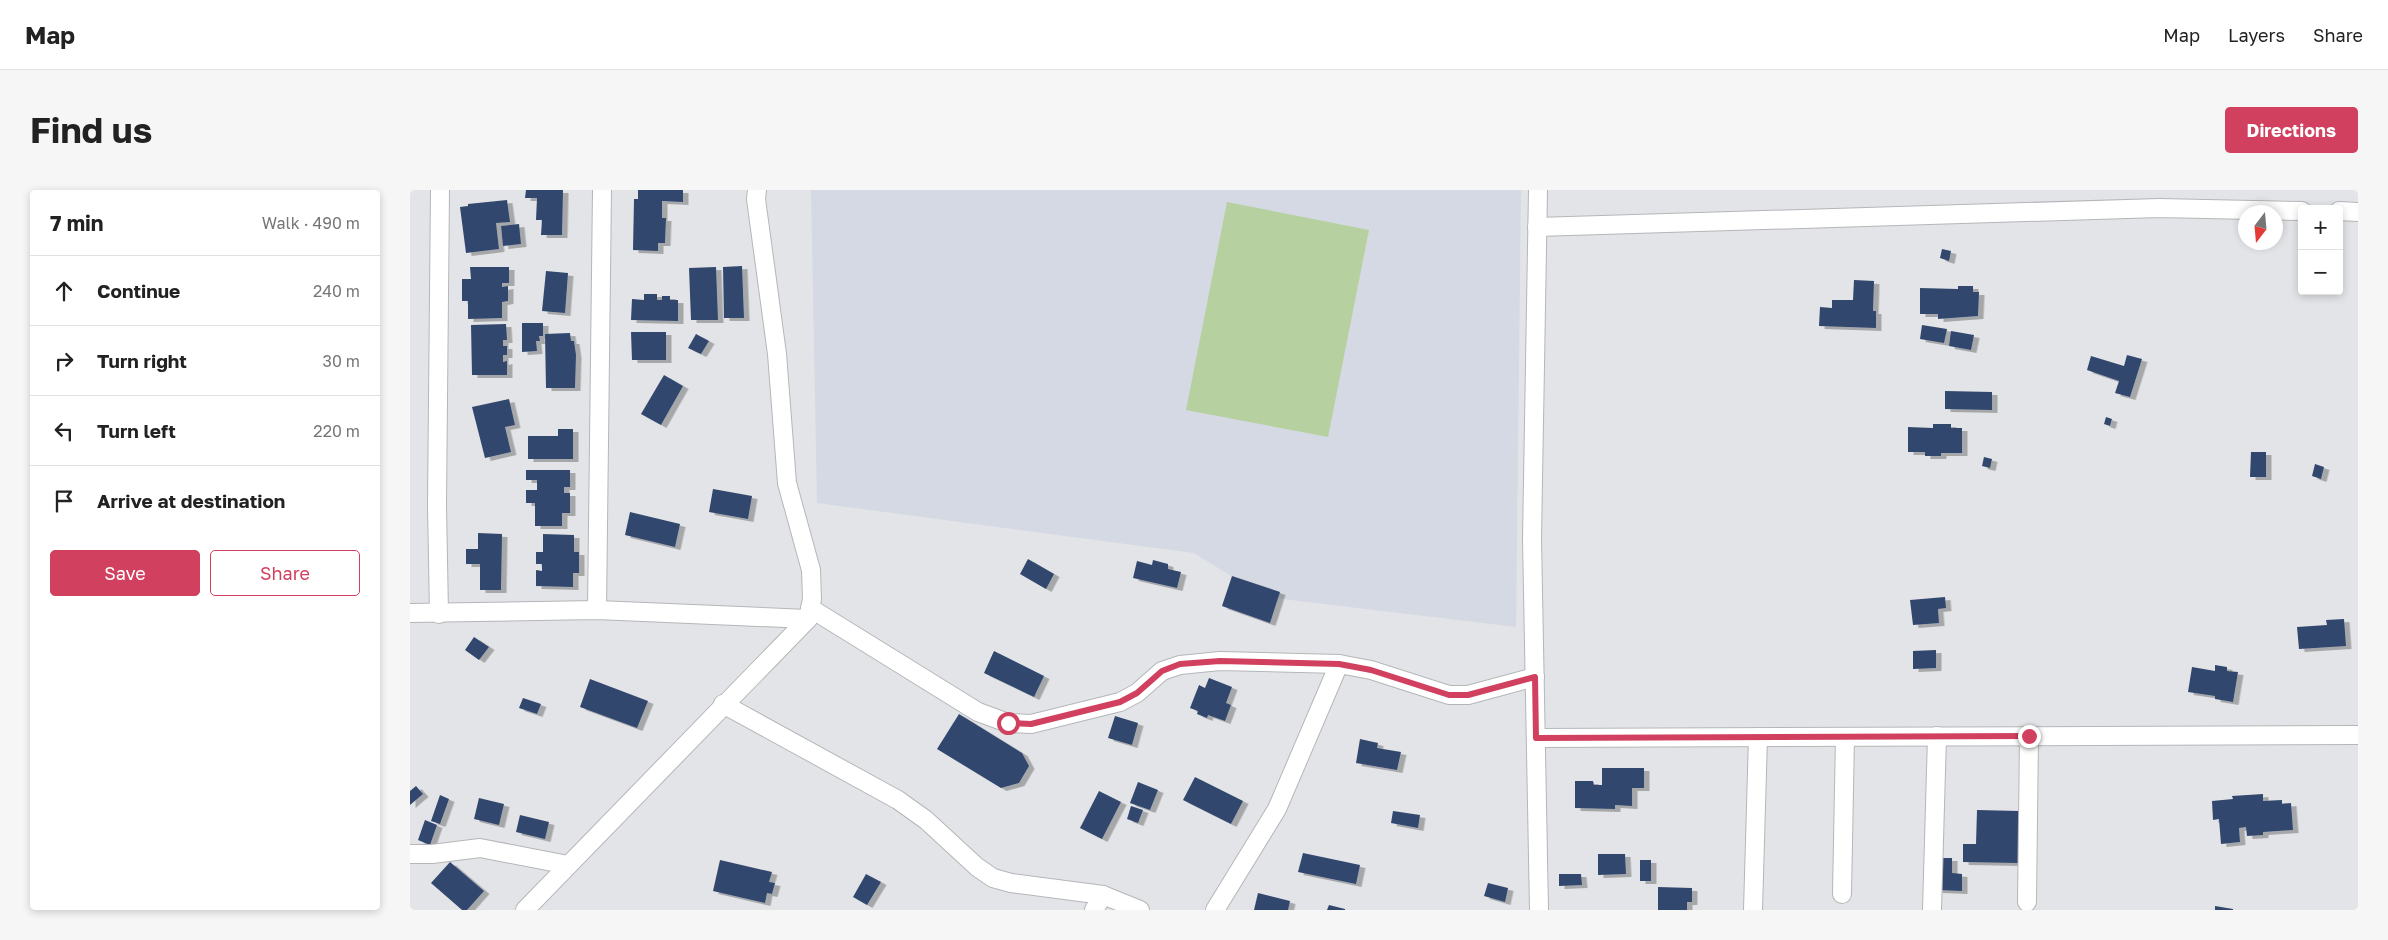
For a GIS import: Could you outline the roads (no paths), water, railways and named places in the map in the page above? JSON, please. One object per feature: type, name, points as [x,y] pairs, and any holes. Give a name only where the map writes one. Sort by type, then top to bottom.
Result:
[{"type":"street","points":[[438,614],[436,504],[440,190]]},
{"type":"street","points":[[597,610],[602,190]]},
{"type":"street","points":[[525,910],[809,613],[812,599],[811,570],[787,483],[776,354],[756,199],[757,190]]},
{"type":"street","points":[[1538,190],[1532,539],[1539,910]]},
{"type":"street","points":[[1537,227],[2159,208],[2298,210]]},
{"type":"street","points":[[2343,211],[2358,212]]},
{"type":"street","points":[[410,613],[597,610],[809,613],[978,712],[1008,723],[1031,724],[1120,702],[1137,693],[1162,671],[1180,664],[1220,661],[1339,664],[1371,670],[1449,695],[1468,695],[1535,677]]},
{"type":"street","points":[[1215,910],[1277,809],[1339,664]]},
{"type":"street","points":[[723,704],[898,800],[926,820],[977,867],[993,878],[1011,883],[1103,895],[1140,910]]},
{"type":"street","points":[[1536,738],[2358,735]]},
{"type":"street","points":[[1932,910],[1937,736]]},
{"type":"street","points":[[2027,902],[2029,736]]},
{"type":"street","points":[[1753,910],[1758,737]]},
{"type":"street","points":[[1842,894],[1845,737]]},
{"type":"street","points":[[410,854],[432,854],[480,848],[568,865]]},
{"type":"street","points":[[1094,910],[1103,895]]}]
